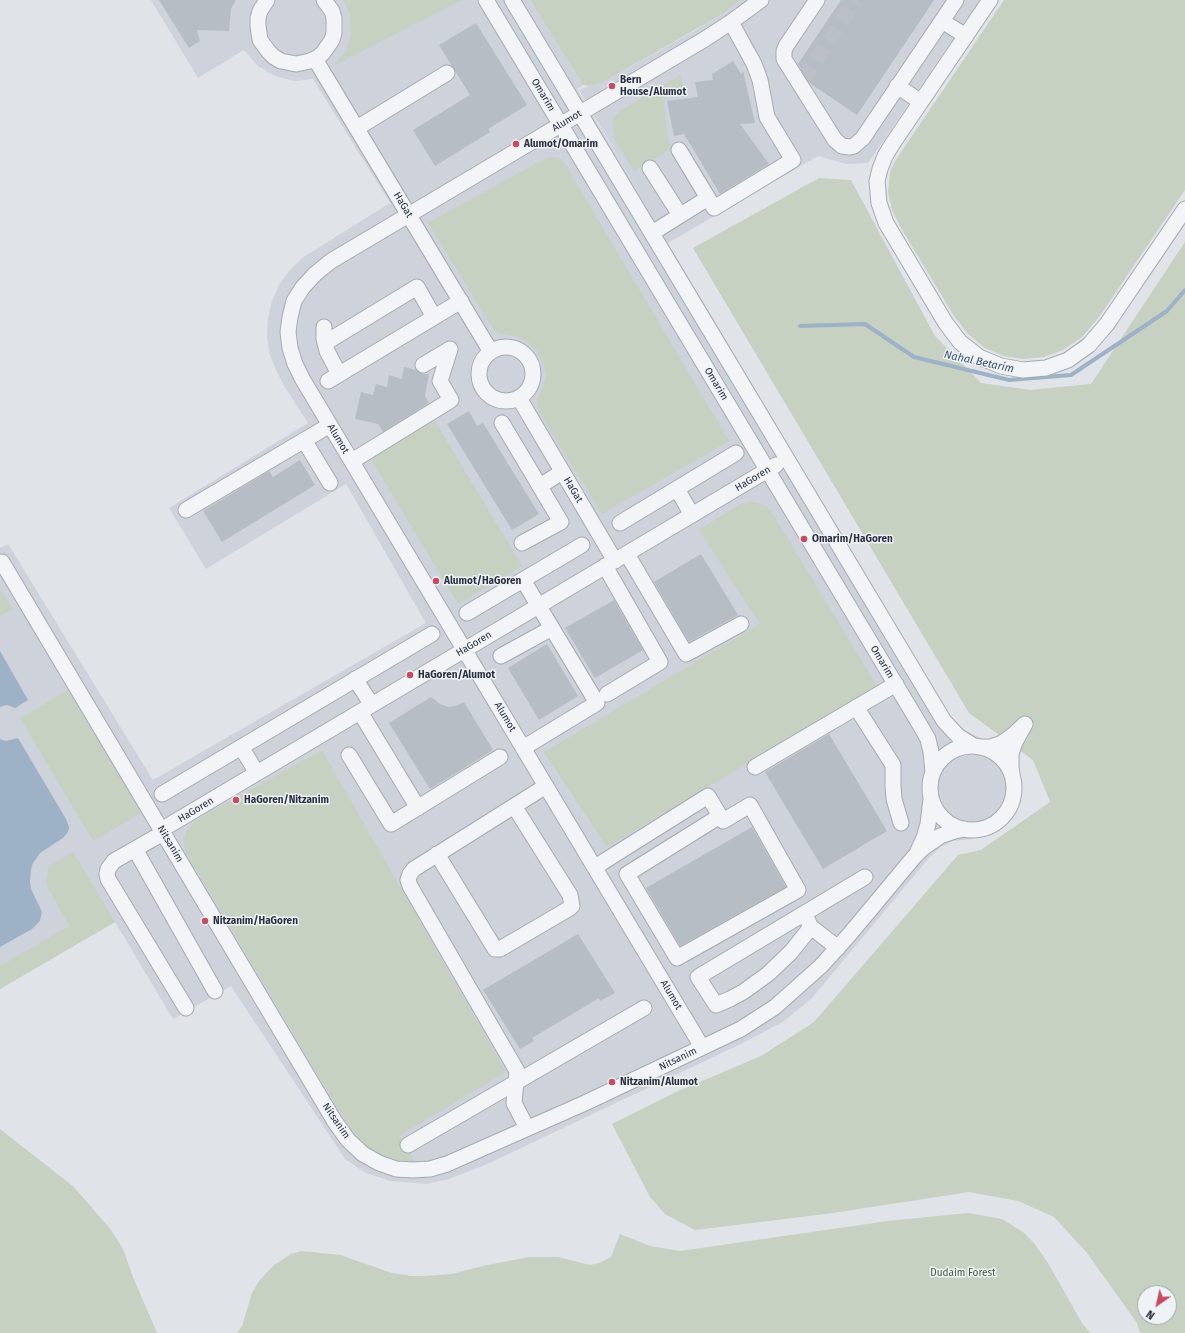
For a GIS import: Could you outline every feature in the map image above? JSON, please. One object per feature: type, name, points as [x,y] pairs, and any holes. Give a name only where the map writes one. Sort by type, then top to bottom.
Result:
[{"type":"street","points":[[268,0],[260,11],[258,26],[260,40],[274,58],[289,63],[303,63],[315,59],[328,47],[334,33],[334,18],[324,0]]},
{"type":"street","name":"Omarim","points":[[486,0],[928,739],[933,772]]},
{"type":"street","points":[[512,0],[944,721],[962,739],[974,746],[988,750],[1002,759],[1011,772],[1013,780]]},
{"type":"street","name":"Alumot","points":[[702,1047],[303,380],[295,364],[290,348],[288,332],[294,302],[303,287],[315,274],[326,266],[580,112],[691,47],[731,22],[761,0]]},
{"type":"street","points":[[817,0],[786,46],[784,51],[785,62],[801,82],[835,140],[842,146],[846,147],[854,146],[859,142],[956,0]]},
{"type":"street","points":[[990,0],[893,143],[885,156],[877,181],[877,192],[880,208],[892,233],[944,322],[960,342],[979,357],[1000,366],[1023,370],[1046,368],[1068,360],[1089,345],[1107,324],[1185,209]]},
{"type":"street","points":[[942,21],[966,36]]},
{"type":"street","points":[[679,150],[714,208],[794,160],[767,117],[760,80],[754,64],[731,22]]},
{"type":"street","name":"HaGat","points":[[315,59],[491,352]]},
{"type":"street","points":[[357,128],[447,73]]},
{"type":"street","points":[[897,86],[921,102]]},
{"type":"street","points":[[650,168],[680,215]]},
{"type":"street","points":[[652,233],[708,198]]},
{"type":"street","points":[[324,343],[417,287],[434,317]]},
{"type":"street","points":[[324,327],[324,343],[329,357],[333,377],[461,301]]},
{"type":"street","points":[[501,348],[511,348],[521,352],[529,360],[532,369],[532,380],[528,389],[519,398],[511,401],[501,401],[491,396],[483,389],[479,379],[479,369],[483,359],[491,352],[501,348]]},
{"type":"street","points":[[352,461],[451,400],[440,381],[450,349],[423,365]]},
{"type":"street","name":"HaGat","points":[[519,398],[616,560]]},
{"type":"street","points":[[502,423],[561,522],[522,543]]},
{"type":"street","points":[[186,510],[330,425]]},
{"type":"street","points":[[304,440],[330,483]]},
{"type":"street","points":[[620,523],[736,453]]},
{"type":"street","name":"HaGoren","points":[[186,1008],[108,879],[107,874],[110,865],[114,861],[366,708],[787,459]]},
{"type":"street","points":[[540,486],[562,472]]},
{"type":"street","points":[[677,489],[692,515]]},
{"type":"street","points":[[467,613],[582,545]]},
{"type":"street","points":[[616,560],[686,654],[741,624]]},
{"type":"street","points":[[607,694],[660,662],[616,560]]},
{"type":"street","name":"Nitsanim","points":[[2,562],[335,1122],[348,1140],[363,1154],[379,1163],[396,1168],[413,1170],[430,1169],[453,1162],[585,1103],[741,1028],[775,1007],[806,980],[838,948],[914,857],[928,843],[955,830],[964,829]]},
{"type":"street","points":[[523,580],[597,703],[523,748]]},
{"type":"street","points":[[501,656],[552,628]]},
{"type":"street","points":[[162,794],[432,634]]},
{"type":"street","points":[[355,679],[366,708],[418,808]]},
{"type":"street","points":[[755,767],[896,684]]},
{"type":"street","points":[[856,707],[893,765],[894,799],[901,824]]},
{"type":"street","points":[[1025,724],[1015,742],[1011,754],[1013,792],[1011,804],[1001,818],[988,827],[980,830],[964,829],[948,823],[937,811],[930,796],[930,780],[942,758],[949,753],[964,747],[980,747],[991,747],[1002,743],[1025,724]]},
{"type":"street","points":[[241,747],[257,774]]},
{"type":"street","points":[[349,755],[391,824],[500,757]]},
{"type":"street","points":[[527,1128],[514,1103],[517,1071],[410,886],[408,880],[414,869],[546,786]]},
{"type":"street","points":[[595,867],[708,796],[720,816],[723,821],[750,805],[798,890],[677,958],[627,874],[720,816]]},
{"type":"street","name":"Nitsanim","points":[[914,857],[927,831],[930,816],[930,796]]},
{"type":"street","points":[[437,854],[495,949],[500,949],[570,908],[572,906],[572,901],[570,894],[514,806]]},
{"type":"street","points":[[648,833],[661,853]]},
{"type":"street","points":[[135,849],[215,991]]},
{"type":"street","points":[[811,927],[790,952],[768,974],[743,992],[730,999],[716,1005],[698,977],[865,877]]},
{"type":"street","points":[[804,913],[811,927],[838,948]]},
{"type":"street","points":[[408,1145],[644,1008]]},
{"type":"shaded area","points":[[151,0],[530,0],[583,85],[577,89],[647,206],[579,90],[600,84],[696,30],[724,13],[740,0],[980,0],[868,163],[846,164],[818,156],[668,243],[952,719],[966,731],[994,743],[1010,755],[1020,779],[1022,793],[1019,806],[1012,819],[1002,828],[972,839],[953,841],[941,847],[929,858],[812,998],[784,1021],[747,1041],[485,1165],[449,1179],[426,1184],[391,1181],[366,1173],[345,1159],[231,986],[173,1019],[115,922],[0,989],[0,548],[8,544],[153,780],[426,623],[346,484],[206,569],[169,508],[308,423],[283,384],[269,352],[267,335],[268,318],[272,301],[279,285],[289,271],[302,258],[390,203],[313,79],[294,81],[275,76],[258,66],[244,50],[198,78]]},
{"type":"green space","points":[[344,0],[462,0],[333,66],[346,51],[351,34],[350,15]]},
{"type":"green space","points":[[530,0],[740,0],[724,13],[600,84],[589,86],[583,85]]},
{"type":"green space","points":[[1004,0],[1185,0],[1185,190],[1099,317],[1082,337],[1063,350],[1044,357],[1023,359],[1004,356],[985,348],[968,334],[954,316],[901,228],[892,210],[888,191],[890,172],[895,161]]},
{"type":"green space","points":[[680,75],[686,94],[663,98],[669,144],[686,140],[634,171],[615,140],[612,123],[615,116],[620,111]]},
{"type":"green space","points":[[554,157],[559,158],[565,164],[729,441],[602,514],[538,410],[537,400],[546,375],[540,355],[534,347],[525,340],[515,336],[501,334],[494,330],[428,223],[544,159]]},
{"type":"green space","points":[[819,178],[851,180],[935,336],[981,383],[1030,390],[1091,384],[1185,242],[1185,1333],[1140,1333],[1138,1325],[1177,1325],[1177,1285],[1137,1285],[1137,1323],[1087,1253],[1054,1217],[1018,1201],[969,1192],[826,1214],[695,1230],[665,1214],[650,1197],[612,1124],[676,1092],[761,1056],[814,1022],[958,855],[981,850],[1050,802],[1033,760],[969,713],[693,248]]},
{"type":"green space","points":[[433,418],[522,566],[458,604],[369,456]]},
{"type":"green space","points":[[750,502],[766,506],[771,511],[877,686],[607,847],[544,752],[760,624],[699,530],[740,504]]},
{"type":"green space","points":[[0,589],[13,609],[0,616]]},
{"type":"green space","points":[[70,689],[143,812],[93,841],[20,718]]},
{"type":"green space","points":[[322,750],[506,1072],[399,1136],[415,1162],[395,1160],[377,1153],[368,1148],[352,1132],[185,850],[184,840],[187,830],[198,819]]},
{"type":"green space","points":[[73,852],[115,922],[0,989],[0,966],[69,926],[46,884],[49,866]]},
{"type":"green space","points":[[0,1129],[74,1187],[111,1230],[123,1249],[133,1277],[157,1333],[0,1333]]},
{"type":"green space","name":"Dudaim Forest","points":[[968,1213],[1002,1219],[1023,1232],[1034,1243],[1048,1263],[1082,1323],[1090,1333],[237,1333],[242,1326],[252,1293],[259,1281],[274,1265],[291,1254],[302,1251],[340,1255],[392,1273],[411,1276],[425,1276],[452,1274],[529,1257],[558,1257],[590,1265],[599,1263],[611,1257],[620,1234],[650,1246],[680,1251],[888,1221]]},
{"type":"water","points":[[0,651],[28,700],[15,708],[7,705],[0,707]]},
{"type":"water","points":[[18,738],[66,819],[69,827],[68,832],[63,838],[40,853],[31,869],[31,889],[42,912],[40,921],[32,929],[0,947],[0,739],[6,741]]},
{"type":"building","points":[[159,0],[236,0],[231,9],[229,31],[197,30],[200,41],[189,48]]},
{"type":"building","points":[[841,0],[934,0],[857,115],[811,84],[798,64]]},
{"type":"building","points":[[476,23],[527,105],[488,129],[490,132],[435,166],[413,130],[470,95],[439,45]]},
{"type":"building","points":[[733,61],[741,74],[743,71],[755,123],[740,124],[769,164],[720,194],[684,134],[674,136],[667,101],[698,97],[695,82],[713,80],[712,74]]},
{"type":"building","points":[[404,367],[416,370],[423,374],[429,374],[425,396],[429,403],[383,432],[378,424],[355,419],[361,392],[373,395],[376,384],[387,387],[389,375],[402,379]]},
{"type":"building","points":[[469,411],[477,426],[483,423],[539,514],[512,530],[447,424]]},
{"type":"building","points":[[300,460],[315,485],[222,542],[203,511],[269,471],[273,477]]},
{"type":"building","points":[[701,554],[738,615],[689,642],[654,582]]},
{"type":"building","points":[[614,600],[643,650],[595,678],[565,628]]},
{"type":"building","points":[[547,644],[578,696],[539,720],[508,668]]},
{"type":"building","points":[[431,697],[440,704],[448,707],[456,706],[464,702],[493,750],[430,789],[389,723]]},
{"type":"building","points":[[829,734],[887,831],[823,869],[765,772]]},
{"type":"building","points":[[752,827],[786,887],[680,946],[646,888]]},
{"type":"building","points":[[578,934],[615,993],[600,1001],[599,998],[532,1038],[534,1041],[520,1049],[483,990]]},
{"type":"waterway","name":"Nahal Betarim","points":[[800,326],[865,324],[914,357],[1009,380],[1071,375],[1167,311],[1185,290]]},
{"type":"tunnel","points":[[803,79],[856,0]]},
{"type":"place","name":"Bern House/Alumot","points":[[612,86]]},
{"type":"place","name":"Alumot/Omarim","points":[[516,144]]},
{"type":"place","name":"Omarim/HaGoren","points":[[804,539]]},
{"type":"place","name":"Alumot/HaGoren","points":[[436,581]]},
{"type":"place","name":"HaGoren/Alumot","points":[[410,675]]},
{"type":"place","name":"HaGoren/Nitzanim","points":[[236,800]]},
{"type":"place","name":"Nitzanim/HaGoren","points":[[205,921]]},
{"type":"place","name":"Nitzanim/Alumot","points":[[612,1082]]}]
